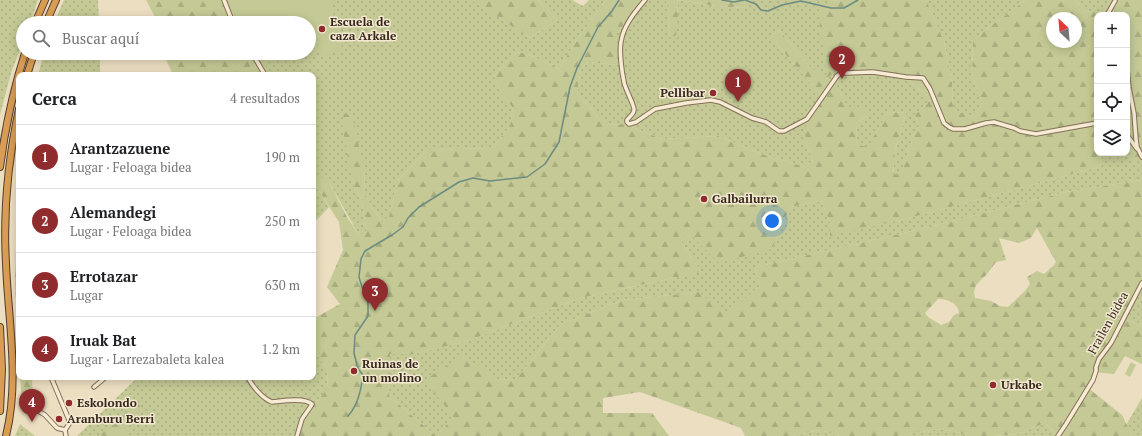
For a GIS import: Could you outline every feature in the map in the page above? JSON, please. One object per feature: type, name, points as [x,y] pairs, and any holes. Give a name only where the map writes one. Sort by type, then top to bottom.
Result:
[{"type":"highway","points":[[39,16],[46,0]]},
{"type":"highway","points":[[49,16],[56,0]]},
{"type":"highway","points":[[20,72],[23,60]]},
{"type":"highway","points":[[28,72],[32,60]]},
{"type":"highway","points":[[0,167],[8,114],[16,85]]},
{"type":"highway","points":[[6,436],[12,399],[12,363],[6,265],[5,219],[8,175],[16,127]]},
{"type":"highway","points":[[0,327],[2,350],[0,411]]},
{"type":"street","points":[[224,0],[230,16]]},
{"type":"street","points":[[645,0],[628,23],[623,32],[621,41],[620,50],[624,81],[635,110],[626,120],[629,124],[636,122],[655,109],[712,100],[720,102],[752,118],[766,122],[779,131],[784,131],[807,119],[837,76],[841,73],[873,72],[922,78],[930,89],[944,123],[953,129],[965,130],[994,122],[1020,131],[1036,134],[1094,124]]},
{"type":"street","points":[[1109,12],[1115,0]]},
{"type":"street","points":[[256,60],[263,72]]},
{"type":"street","points":[[1129,84],[1134,113],[1136,139],[1141,156]]},
{"type":"street","points":[[1130,140],[1141,156]]},
{"type":"street","name":"Frailen bidea","points":[[1058,436],[1093,380],[1099,360],[1111,343],[1142,283]]},
{"type":"street","points":[[52,380],[69,420],[69,424],[65,430],[66,436]]},
{"type":"street","points":[[94,387],[102,380]]},
{"type":"street","points":[[250,380],[268,401],[301,400],[312,404],[302,419],[297,436]]},
{"type":"street","points":[[35,409],[45,415],[57,428],[65,430]]},
{"type":"green space","points":[[0,0],[38,0],[32,16],[16,16],[16,60],[0,115]]},
{"type":"green space","points":[[64,0],[98,0],[99,16],[57,16]]},
{"type":"green space","points":[[146,0],[227,0],[233,16],[154,16]]},
{"type":"green space","name":"Escuela de caza Arkale","points":[[225,0],[332,0],[336,34],[343,49],[327,55],[316,53],[316,16],[232,16]]},
{"type":"green space","points":[[227,0],[472,0],[530,38],[557,20],[538,0],[572,0],[583,6],[589,0],[606,0],[576,41],[559,69],[528,54],[517,52],[494,76],[502,94],[513,108],[510,126],[492,148],[427,150],[398,180],[389,216],[382,223],[365,195],[364,169],[352,181],[361,199],[367,232],[359,235],[330,184],[316,183],[316,72],[259,72],[272,60],[316,60],[316,16],[284,16]]},
{"type":"green space","points":[[471,0],[538,0],[557,20],[530,38]]},
{"type":"green space","points":[[606,0],[641,0],[634,12],[617,33],[617,65],[588,62],[581,69],[577,93],[605,125],[624,124],[662,139],[718,136],[761,154],[805,167],[813,160],[805,142],[807,115],[823,97],[779,47],[772,35],[779,30],[812,69],[827,77],[818,12],[830,1],[926,0],[944,41],[952,83],[953,109],[975,118],[982,102],[972,74],[973,39],[1026,0],[1075,0],[1083,10],[1094,12],[1094,156],[1102,156],[1102,166],[913,217],[830,236],[830,222],[821,201],[790,207],[772,249],[719,263],[691,235],[681,242],[701,272],[581,298],[467,341],[414,354],[390,354],[389,396],[436,436],[299,436],[302,419],[327,389],[328,370],[316,353],[316,317],[340,304],[327,287],[343,250],[339,222],[316,186],[316,181],[320,176],[330,184],[347,217],[359,235],[367,232],[361,199],[352,181],[342,123],[344,114],[352,115],[364,169],[365,195],[382,223],[389,216],[398,180],[427,150],[492,148],[510,126],[513,108],[502,94],[494,76],[517,52],[528,54],[559,69],[576,41]],"holes":[[[843,67],[901,74],[931,99],[915,115],[919,126],[912,141],[901,174],[893,174],[895,150],[906,113],[888,112],[868,147],[857,145],[856,124],[868,115],[865,107],[846,107],[840,92],[827,78]]]},
{"type":"green space","points":[[641,0],[666,0],[669,15],[670,38],[678,15],[677,0],[715,6],[744,8],[752,2],[749,0],[842,0],[830,1],[827,77],[843,67],[901,74],[931,99],[915,115],[919,126],[912,141],[901,174],[893,174],[895,150],[906,113],[888,112],[868,148],[857,145],[856,124],[868,115],[846,107],[840,92],[827,78],[812,69],[779,30],[772,35],[779,47],[823,97],[805,142],[813,160],[805,167],[761,154],[718,136],[662,139],[624,124],[605,125],[577,93],[581,69],[588,62],[617,65],[617,33],[634,12]]},
{"type":"green space","points":[[666,0],[677,0],[678,15],[676,35],[670,38],[669,15]]},
{"type":"green space","points":[[678,0],[749,0],[752,2],[745,8],[715,6]]},
{"type":"green space","points":[[926,0],[1026,0],[973,39],[972,74],[982,102],[975,118],[953,109],[952,83],[944,41]]},
{"type":"green space","points":[[1075,0],[1113,0],[1104,12],[1094,12],[1083,10]]},
{"type":"green space","points":[[1113,0],[1142,0],[1142,156],[1134,160],[1130,154],[1130,12],[1104,12]]},
{"type":"green space","points":[[42,60],[100,60],[101,72],[39,72]]},
{"type":"green space","points":[[166,60],[272,60],[259,72],[172,72]]},
{"type":"green space","points":[[1130,153],[1134,159],[1142,156],[1142,180],[1066,192],[921,229],[755,267],[760,286],[726,316],[699,292],[623,300],[561,324],[516,379],[498,380],[463,356],[453,416],[438,436],[436,436],[389,396],[390,354],[414,354],[467,341],[581,298],[701,272],[681,242],[691,235],[772,249],[790,207],[821,201],[830,222],[831,235],[913,217],[1102,166],[1102,156],[1130,156]]},
{"type":"green space","points":[[1142,180],[1142,288],[1124,319],[1142,325],[1142,364],[1125,356],[1114,374],[1094,372],[1087,387],[1122,415],[1132,436],[1058,436],[1045,423],[1018,434],[994,436],[964,436],[962,433],[938,429],[897,436],[840,436],[820,430],[792,436],[745,436],[741,428],[640,392],[603,398],[603,413],[652,413],[669,436],[438,436],[453,416],[424,380],[464,356],[498,380],[516,379],[561,324],[623,300],[699,292],[726,315],[760,286],[755,267],[921,229],[1066,192]],"holes":[[[1037,228],[1056,262],[1054,265],[1044,274],[1037,271],[1027,277],[1030,284],[1025,291],[1008,307],[1000,306],[991,301],[975,298],[974,292],[976,285],[996,262],[1006,260],[999,238],[1019,243],[1031,238]],[[938,299],[951,302],[956,306],[959,313],[954,315],[949,322],[941,325],[928,317],[925,313]]]},
{"type":"green space","points":[[316,186],[329,207],[316,221]]},
{"type":"green space","points":[[16,248],[16,301],[15,284]]},
{"type":"green space","points":[[1142,288],[1142,325],[1124,319]]},
{"type":"green space","points":[[316,353],[328,370],[327,389],[302,419],[299,436],[123,436],[140,406],[99,436],[77,436],[135,380],[316,380]]},
{"type":"green space","points":[[1131,362],[1136,365],[1130,377],[1125,374]]},
{"type":"green space","points":[[20,380],[32,380],[33,397],[22,400]]},
{"type":"green space","points":[[1142,398],[1142,436],[1132,436],[1126,425]]},
{"type":"green space","points":[[135,402],[141,406],[123,436],[98,436]]},
{"type":"green space","points":[[1045,423],[1058,436],[994,436],[1018,434]]},
{"type":"green space","points":[[20,424],[35,436],[15,436]]},
{"type":"green space","points":[[938,429],[963,433],[964,436],[897,436]]},
{"type":"green space","points":[[820,430],[840,436],[792,436]]},
{"type":"waterway","points":[[348,416],[358,397],[363,375],[359,370],[354,353],[355,335],[368,316],[368,303],[359,277],[361,259],[365,251],[403,227],[408,218],[419,207],[459,182],[473,178],[490,181],[527,177],[545,164],[559,142],[570,87],[577,68],[598,27],[612,11],[619,0]]},
{"type":"waterway","points":[[722,0],[734,2],[744,0]]},
{"type":"waterway","points":[[745,0],[756,4],[761,10],[768,11],[782,5],[801,1],[831,8],[844,8],[858,0]]},
{"type":"place","name":"Escuela de caza Arkale","points":[[322,29]]},
{"type":"place","name":"Alemandegi","points":[[842,79]]},
{"type":"place","name":"Pellibar","points":[[713,93]]},
{"type":"place","name":"Arantzazuene","points":[[738,102]]},
{"type":"place","name":"Galbailurra","points":[[704,199]]},
{"type":"place","name":"Errotazar","points":[[375,311]]},
{"type":"place","name":"Ruinas de un molino","points":[[354,371]]},
{"type":"place","name":"Urkabe","points":[[993,385]]},
{"type":"place","name":"Eskolondo","points":[[69,403]]},
{"type":"place","name":"Aranburu Berri","points":[[59,419]]},
{"type":"place","name":"Iruak Bat","points":[[32,422]]}]
